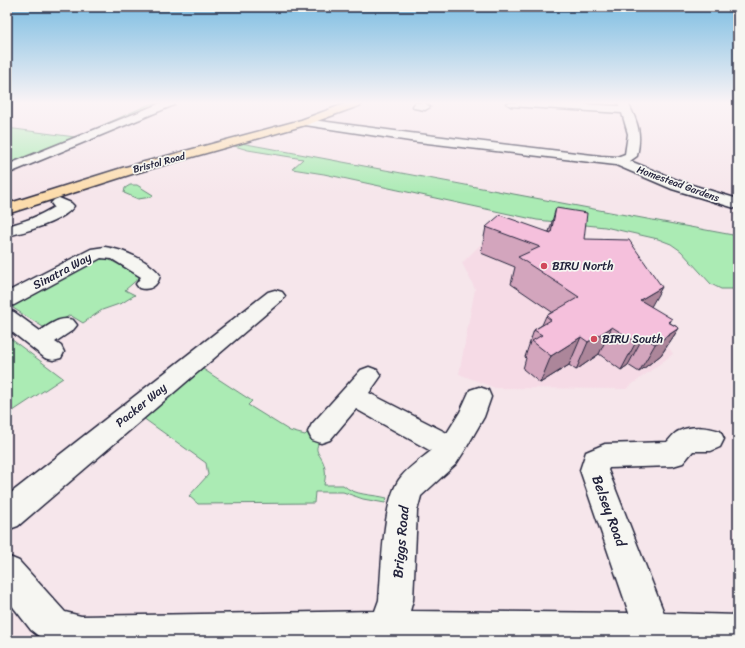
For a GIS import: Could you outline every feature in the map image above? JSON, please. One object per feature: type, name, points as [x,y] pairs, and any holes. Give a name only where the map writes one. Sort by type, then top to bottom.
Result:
[{"type":"main road","name":"Bristol Road","points":[[7,209],[127,172],[265,133]]},
{"type":"street","points":[[7,170],[96,133]]},
{"type":"street","points":[[384,133],[619,161],[631,156],[635,133]]},
{"type":"street","name":"Homestead Gardens","points":[[619,161],[691,190],[738,204]]},
{"type":"street","points":[[7,231],[31,226],[47,219],[66,206],[59,203]]},
{"type":"street","name":"Sinatra Way","points":[[7,300],[97,253],[107,251],[115,252],[151,275],[146,284]]},
{"type":"street","name":"Packer Way","points":[[7,515],[261,302]]},
{"type":"street","points":[[7,317],[46,347],[66,325]]},
{"type":"street","points":[[321,432],[369,376]]},
{"type":"street","points":[[353,396],[451,448]]},
{"type":"street","name":"Briggs Road","points":[[386,635],[396,600],[402,511],[405,496],[423,475],[446,455],[471,417],[479,397]]},
{"type":"street","name":"Belsey Road","points":[[659,630],[594,470],[596,461],[605,456],[673,454],[687,440],[711,439]]},
{"type":"street","points":[[7,573],[44,617],[68,636],[94,634],[608,636],[659,630],[738,633]]},
{"type":"shaded area","points":[[550,230],[615,257],[673,354],[626,389],[495,388],[459,374],[475,289],[462,263],[488,237]]},
{"type":"green space","points":[[7,133],[47,133],[75,137],[7,168]]},
{"type":"green space","points":[[241,143],[738,236],[738,289],[721,289],[711,284],[681,251],[671,244],[658,239],[605,227],[537,220],[324,174],[292,169],[303,159],[248,150],[231,145]]},
{"type":"green space","points":[[130,185],[137,185],[153,195],[152,197],[138,199],[124,193],[125,188]]},
{"type":"green space","points":[[95,259],[108,259],[138,275],[139,278],[125,290],[135,295],[122,303],[102,310],[83,323],[70,315],[54,326],[43,327],[13,308],[13,305]]},
{"type":"green space","points":[[7,336],[63,378],[7,415]]},
{"type":"green space","points":[[203,369],[252,401],[248,405],[290,431],[305,435],[312,428],[324,435],[317,446],[317,449],[325,469],[324,485],[343,485],[358,493],[387,498],[385,503],[363,499],[343,492],[315,492],[314,503],[198,504],[189,496],[208,475],[206,463],[143,418]]},
{"type":"building","points":[[556,208],[587,213],[584,239],[629,240],[662,287],[640,300],[672,319],[668,322],[679,328],[655,344],[643,337],[636,342],[612,327],[588,342],[581,337],[551,356],[532,341],[542,335],[534,330],[551,320],[546,316],[579,297],[518,257],[540,247],[486,227],[500,215],[551,233]]},
{"type":"place","name":"BIRU North","points":[[544,266]]},
{"type":"place","name":"BIRU South","points":[[594,339]]}]
